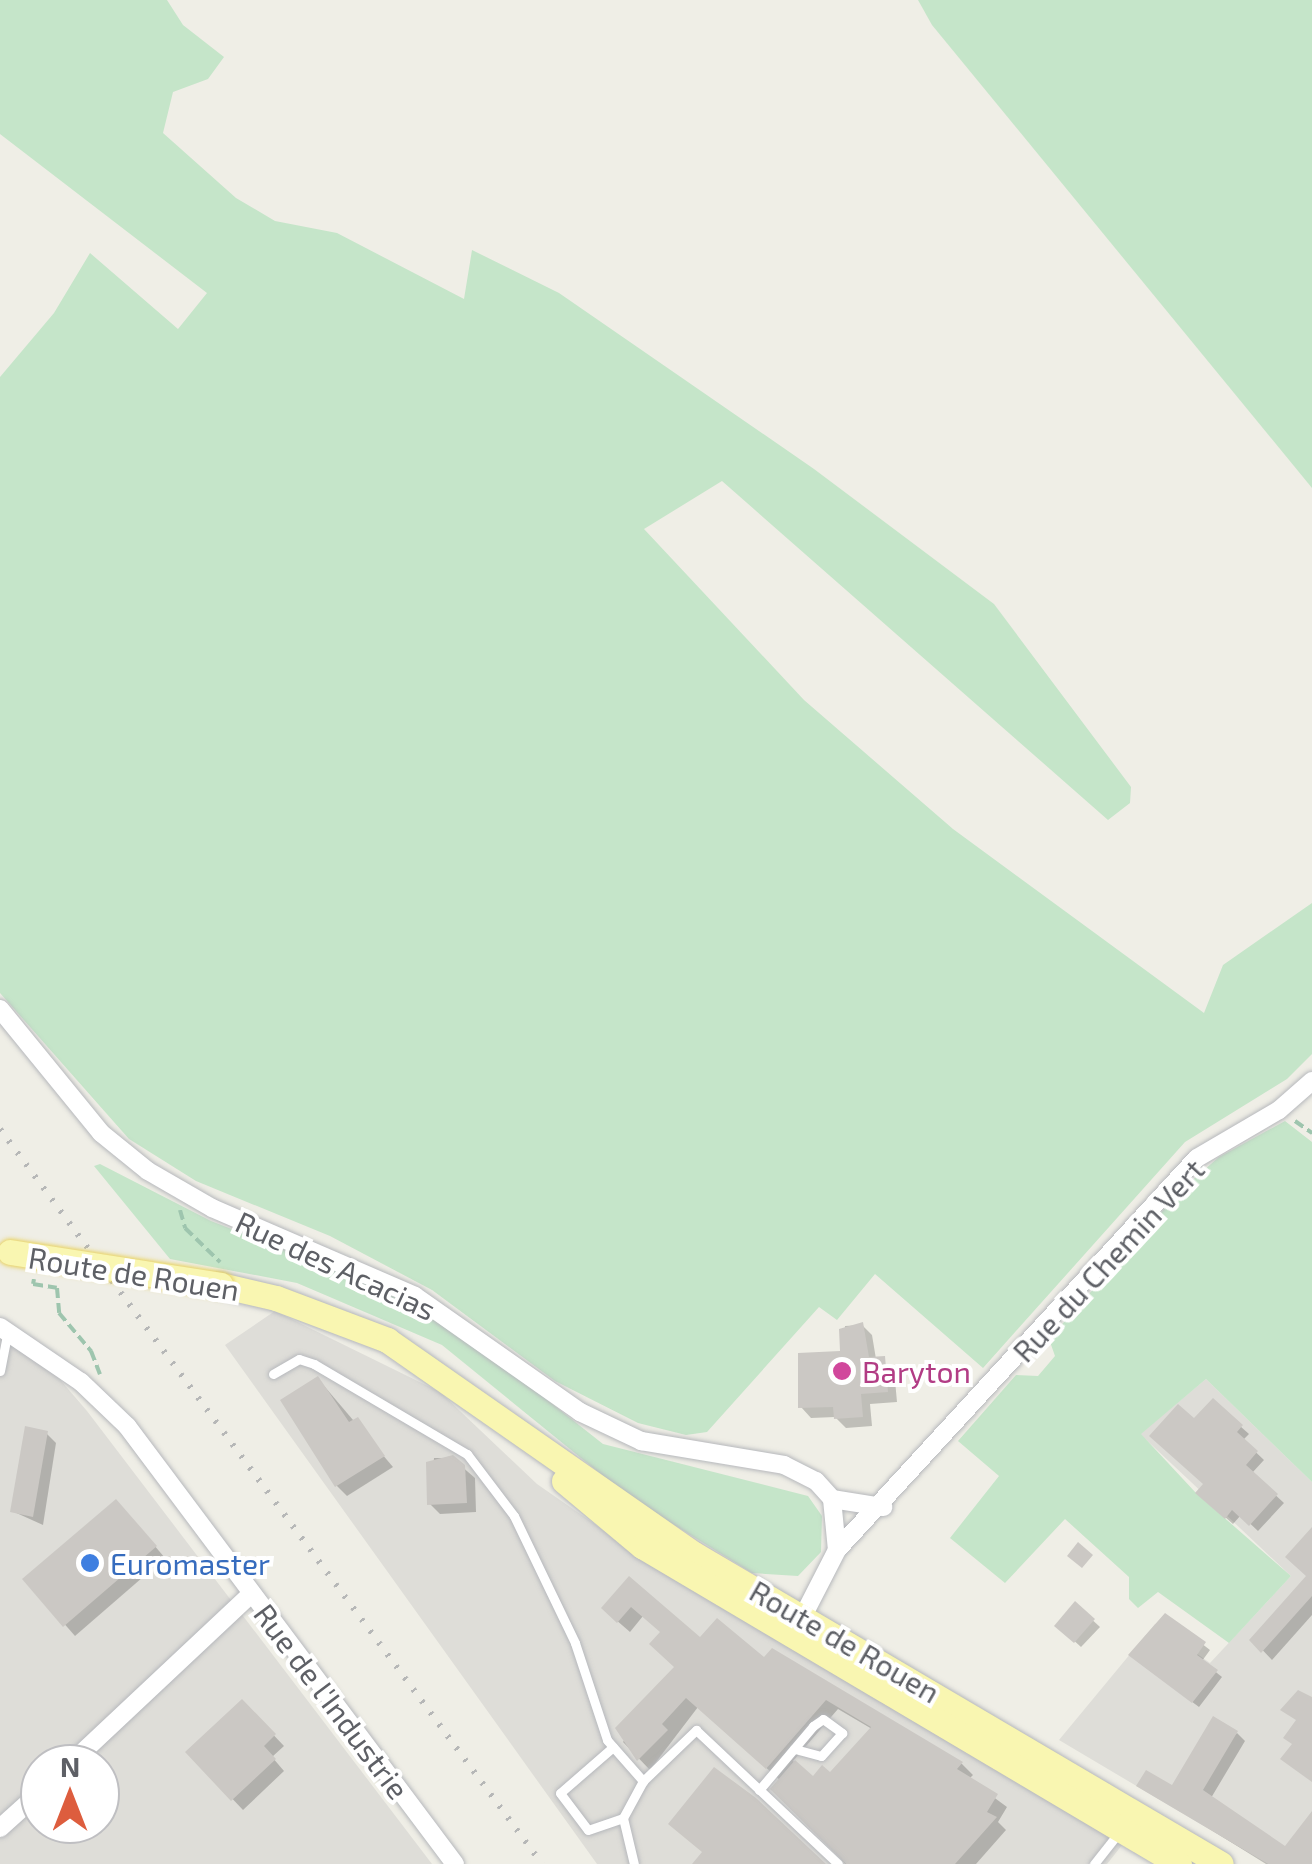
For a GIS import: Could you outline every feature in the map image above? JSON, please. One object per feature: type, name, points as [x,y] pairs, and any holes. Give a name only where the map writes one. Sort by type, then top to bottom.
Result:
[{"type":"main road","name":"Route de Rouen","points":[[5,1250],[39,1260],[221,1277],[340,1320],[404,1350],[481,1401],[623,1533],[798,1625],[1128,1821],[1221,1864]]},
{"type":"main road","name":"Route de Rouen","points":[[1128,1821],[1179,1864]]},
{"type":"street","name":"Rue des Acacias","points":[[0,1009],[101,1133],[148,1171],[212,1208],[414,1296],[580,1412],[641,1441],[784,1465],[816,1481],[832,1499]]},
{"type":"street","name":"Rue du Chemin Vert","points":[[798,1625],[838,1550],[883,1507],[1197,1158],[1279,1110],[1312,1081]]},
{"type":"street","name":"Rue de l'Industrie","points":[[4,1329],[82,1382],[116,1416],[455,1864]]},
{"type":"street","points":[[838,1550],[832,1499],[883,1507]]},
{"type":"street","points":[[91,1744],[251,1594]]},
{"type":"street","points":[[0,1828],[20,1810]]},
{"type":"lane","points":[[0,1371],[4,1329]]},
{"type":"lane","points":[[273,1374],[299,1359],[314,1364],[467,1454],[514,1516],[575,1643],[614,1747],[643,1781]]},
{"type":"lane","points":[[760,1790],[794,1749],[823,1719],[842,1733],[821,1756],[794,1749]]},
{"type":"lane","points":[[634,1864],[623,1818],[643,1781],[696,1730],[838,1864]]},
{"type":"lane","points":[[614,1747],[560,1794],[588,1830],[623,1818]]},
{"type":"lane","points":[[1094,1864],[1128,1821]]},
{"type":"path","points":[[185,1228],[211,1248],[221,1277]]},
{"type":"path","points":[[39,1260],[32,1284],[58,1288],[60,1314],[91,1351],[116,1416]]},
{"type":"shaded area","points":[[275,1311],[440,1392],[537,1484],[668,1575],[1126,1840],[1107,1864],[597,1864],[225,1345]]},
{"type":"shaded area","points":[[0,1337],[50,1368],[87,1411],[432,1864],[0,1864]]},
{"type":"shaded area","points":[[1206,1379],[1312,1482],[1312,1864],[1268,1864],[1059,1740],[1155,1624],[1210,1663],[1291,1576],[1140,1434]]},
{"type":"green space","points":[[0,0],[167,0],[183,25],[224,57],[208,79],[173,92],[163,133],[236,198],[275,221],[337,233],[464,299],[472,250],[559,293],[814,469],[994,604],[1131,787],[1130,803],[1108,820],[722,481],[644,529],[804,700],[953,829],[1204,1013],[1223,965],[1312,903],[1312,1054],[1287,1079],[1185,1142],[983,1368],[875,1274],[837,1320],[819,1307],[707,1432],[686,1435],[638,1423],[555,1381],[432,1290],[330,1236],[196,1181],[129,1139],[0,993],[0,377],[54,313],[90,253],[178,329],[207,293],[0,134]]},
{"type":"green space","points":[[918,0],[1312,0],[1312,488],[932,25]]},
{"type":"green space","points":[[1285,1121],[1312,1142],[1312,1482],[1206,1379],[1141,1434],[1196,1493],[1291,1576],[1229,1643],[1158,1592],[1138,1608],[1129,1599],[1129,1577],[1065,1519],[1005,1583],[950,1538],[999,1476],[958,1441],[1016,1375],[1038,1376],[1055,1356],[1049,1339],[1181,1190],[1219,1157]]},
{"type":"green space","points":[[100,1164],[211,1221],[370,1283],[465,1335],[603,1444],[808,1496],[822,1516],[821,1552],[798,1576],[752,1573],[629,1497],[442,1345],[297,1283],[170,1259],[94,1166]]},
{"type":"building","name":"Baryton","points":[[863,1322],[869,1357],[885,1356],[888,1392],[861,1394],[863,1417],[834,1419],[833,1407],[798,1408],[798,1353],[840,1351],[839,1329]]},
{"type":"building","points":[[318,1376],[349,1422],[358,1417],[385,1456],[335,1487],[280,1400]]},
{"type":"building","points":[[1213,1398],[1243,1425],[1237,1432],[1258,1451],[1246,1465],[1278,1494],[1249,1526],[1232,1510],[1225,1519],[1195,1493],[1203,1484],[1149,1436],[1178,1404],[1194,1418]]},
{"type":"building","points":[[25,1426],[48,1431],[33,1517],[10,1512]]},
{"type":"building","points":[[453,1455],[465,1465],[467,1503],[427,1505],[426,1462]]},
{"type":"building","name":"Euromaster","points":[[116,1499],[157,1546],[63,1627],[22,1579]]},
{"type":"building","points":[[1312,1527],[1312,1596],[1261,1653],[1249,1640],[1306,1576],[1285,1557]]},
{"type":"building","points":[[1078,1542],[1093,1555],[1082,1568],[1067,1556]]},
{"type":"building","points":[[629,1576],[700,1637],[717,1618],[764,1657],[772,1648],[963,1762],[957,1769],[998,1794],[987,1812],[997,1817],[955,1864],[846,1864],[770,1789],[795,1760],[813,1776],[822,1765],[830,1772],[871,1727],[826,1700],[766,1769],[686,1698],[662,1724],[668,1730],[637,1761],[615,1728],[674,1667],[649,1644],[660,1632],[631,1607],[617,1623],[601,1608]]},
{"type":"building","points":[[1075,1601],[1095,1619],[1074,1643],[1054,1626]]},
{"type":"building","points":[[1165,1613],[1206,1642],[1197,1655],[1218,1670],[1192,1703],[1128,1655]]},
{"type":"building","points":[[1298,1690],[1312,1697],[1312,1782],[1280,1759],[1292,1744],[1283,1738],[1296,1720],[1280,1710]]},
{"type":"building","points":[[242,1699],[276,1734],[264,1746],[276,1759],[231,1801],[185,1752]]},
{"type":"building","points":[[1213,1716],[1238,1731],[1203,1790],[1285,1846],[1312,1811],[1312,1864],[1268,1864],[1136,1786],[1146,1770],[1172,1785]]},
{"type":"building","points":[[714,1767],[756,1798],[826,1864],[692,1864],[702,1852],[668,1824]]},
{"type":"railway","points":[[0,1129],[542,1864]]},
{"type":"place","name":"Baryton","points":[[842,1371]]},
{"type":"place","name":"Euromaster","points":[[90,1563]]}]
